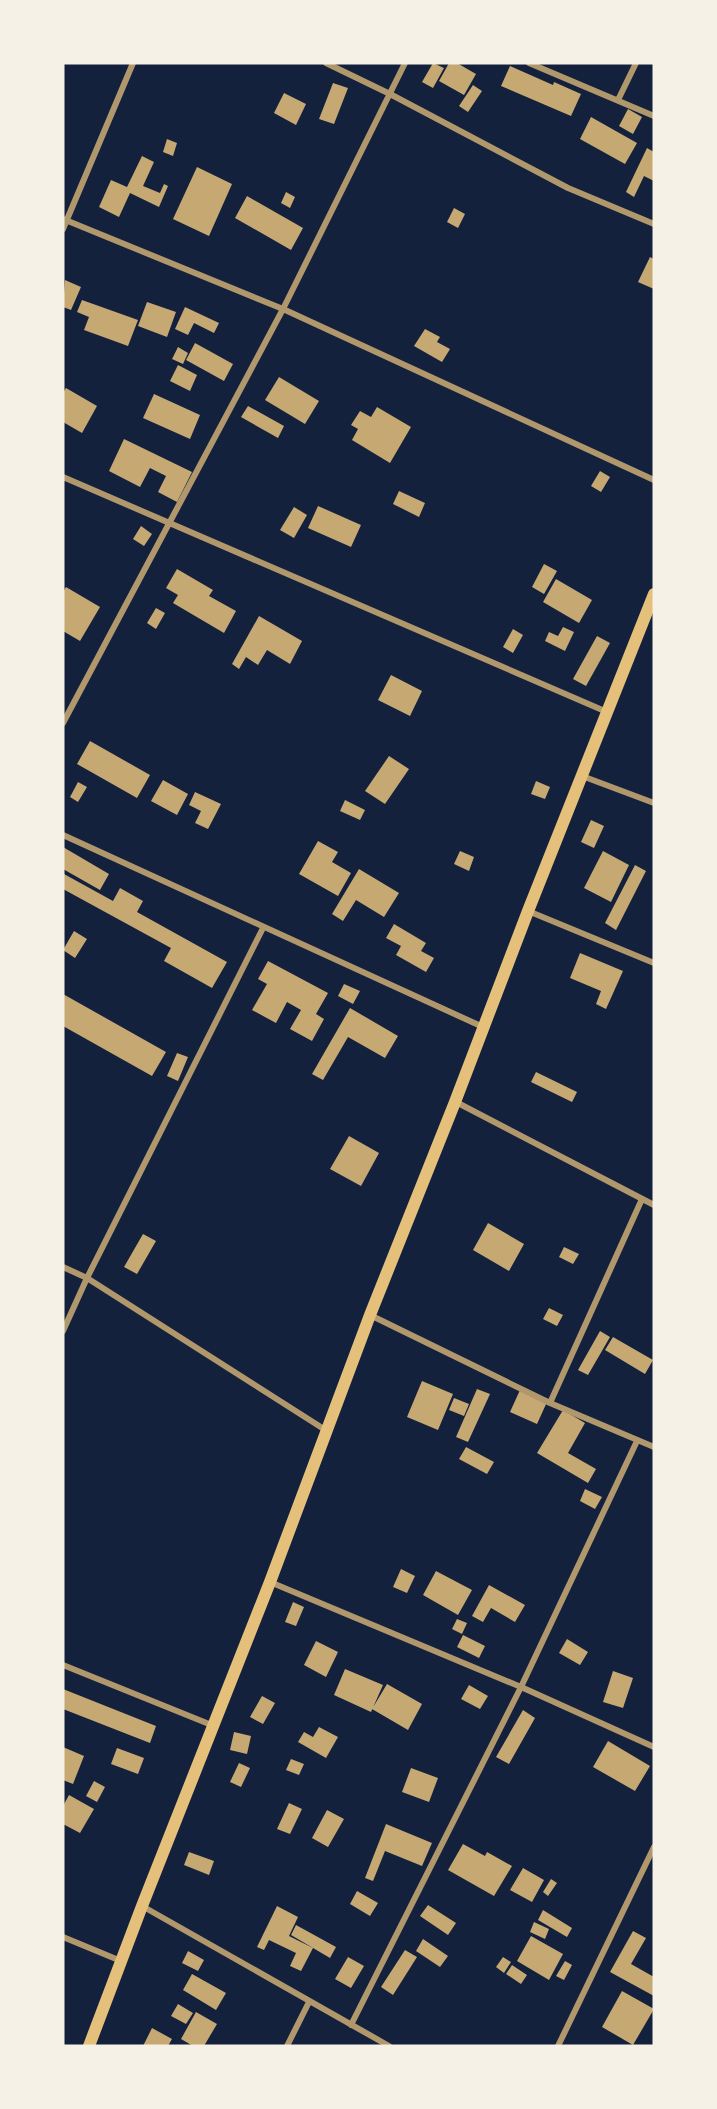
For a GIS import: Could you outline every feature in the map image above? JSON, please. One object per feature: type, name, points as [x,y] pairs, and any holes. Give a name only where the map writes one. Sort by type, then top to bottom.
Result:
[{"type":"main road","points":[[89,2046],[528,910],[607,712],[649,619],[654,594]]},
{"type":"street","points":[[63,230],[65,220],[133,63]]},
{"type":"street","points":[[326,63],[390,94],[568,188],[654,224]]},
{"type":"street","points":[[63,723],[283,309],[405,63]]},
{"type":"street","points":[[530,63],[654,116]]},
{"type":"street","points":[[618,100],[636,63]]},
{"type":"street","points":[[65,220],[283,309],[654,480]]},
{"type":"street","points":[[63,477],[607,712]]},
{"type":"street","points":[[582,776],[654,803]]},
{"type":"street","points":[[63,835],[484,1028]]},
{"type":"street","points":[[528,910],[654,963]]},
{"type":"street","points":[[63,1331],[87,1278],[263,928]]},
{"type":"street","points":[[455,1102],[654,1205]]},
{"type":"street","points":[[550,1403],[642,1199]]},
{"type":"street","points":[[63,1267],[87,1278],[328,1431]]},
{"type":"street","points":[[370,1315],[550,1403],[654,1447]]},
{"type":"street","points":[[351,2025],[521,1687],[637,1441]]},
{"type":"street","points":[[270,1582],[521,1687],[654,1747]]},
{"type":"street","points":[[63,1665],[214,1726]]},
{"type":"street","points":[[558,2046],[654,1848]]},
{"type":"street","points":[[142,1906],[389,2046]]},
{"type":"street","points":[[63,1937],[121,1961]]},
{"type":"street","points":[[287,2046],[309,2002]]},
{"type":"building","points":[[433,63],[444,68],[433,88],[422,82]]},
{"type":"building","points":[[449,63],[457,63],[476,74],[464,95],[439,81]]},
{"type":"building","points":[[510,66],[553,85],[554,82],[581,94],[571,116],[501,86]]},
{"type":"building","points":[[333,83],[348,88],[334,124],[319,119]]},
{"type":"building","points":[[473,85],[482,91],[468,112],[459,106]]},
{"type":"building","points":[[284,93],[306,104],[296,125],[274,113]]},
{"type":"building","points":[[628,109],[642,117],[633,134],[619,126]]},
{"type":"building","points":[[591,117],[637,143],[625,164],[580,139]]},
{"type":"building","points":[[167,139],[177,143],[173,156],[163,152]]},
{"type":"building","points":[[647,148],[654,152],[654,181],[644,176],[634,197],[626,192]]},
{"type":"building","points":[[142,156],[154,162],[143,186],[160,193],[164,184],[168,186],[159,207],[130,193],[119,217],[99,207],[111,180],[127,187]]},
{"type":"building","points":[[197,167],[232,184],[209,236],[173,219]]},
{"type":"building","points":[[286,192],[295,197],[290,208],[281,203]]},
{"type":"building","points":[[247,196],[303,228],[291,250],[235,218]]},
{"type":"building","points":[[454,208],[465,214],[458,228],[447,222]]},
{"type":"building","points":[[650,257],[654,259],[654,289],[638,282]]},
{"type":"building","points":[[65,280],[81,287],[71,310],[63,307]]},
{"type":"building","points":[[82,300],[138,320],[128,346],[84,330],[89,317],[77,312]]},
{"type":"building","points":[[147,302],[176,312],[167,337],[138,326]]},
{"type":"building","points":[[185,307],[219,323],[214,333],[194,323],[188,335],[175,329]]},
{"type":"building","points":[[425,329],[440,337],[437,342],[450,349],[442,362],[414,346]]},
{"type":"building","points":[[195,343],[233,364],[224,381],[186,360]]},
{"type":"building","points":[[178,347],[188,353],[183,364],[172,359]]},
{"type":"building","points":[[178,365],[197,375],[190,391],[170,381]]},
{"type":"building","points":[[279,377],[319,401],[305,424],[265,400]]},
{"type":"building","points":[[66,388],[97,406],[82,433],[63,422],[63,393]]},
{"type":"building","points":[[154,394],[200,415],[190,439],[143,418]]},
{"type":"building","points":[[248,406],[284,426],[278,438],[241,417]]},
{"type":"building","points":[[377,407],[411,427],[390,463],[352,440],[358,429],[351,425],[360,411],[371,417]]},
{"type":"building","points":[[124,439],[192,472],[177,502],[158,492],[166,476],[150,468],[140,487],[109,471]]},
{"type":"building","points":[[600,471],[610,477],[601,492],[591,486]]},
{"type":"building","points":[[399,491],[425,503],[419,517],[393,504]]},
{"type":"building","points":[[318,506],[361,525],[351,547],[308,528]]},
{"type":"building","points":[[294,507],[307,515],[294,538],[280,530]]},
{"type":"building","points":[[141,526],[152,534],[144,546],[133,539]]},
{"type":"building","points":[[544,564],[557,571],[544,594],[532,587]]},
{"type":"building","points":[[177,569],[213,590],[209,596],[236,611],[224,633],[173,603],[178,595],[166,588]]},
{"type":"building","points":[[556,579],[592,600],[579,623],[543,602]]},
{"type":"building","points":[[66,587],[100,607],[80,641],[63,631],[63,592]]},
{"type":"building","points":[[156,608],[165,613],[156,629],[147,623]]},
{"type":"building","points":[[259,616],[302,641],[290,664],[267,650],[258,665],[246,657],[239,669],[232,664]]},
{"type":"building","points":[[563,627],[574,632],[565,651],[545,641],[549,632],[558,636]]},
{"type":"building","points":[[513,629],[523,635],[513,653],[503,647]]},
{"type":"building","points":[[597,636],[610,643],[586,686],[573,679]]},
{"type":"building","points":[[391,675],[422,691],[410,716],[378,700]]},
{"type":"building","points":[[90,741],[150,775],[137,798],[77,764]]},
{"type":"building","points":[[389,756],[409,769],[385,804],[365,791]]},
{"type":"building","points":[[163,780],[188,794],[177,815],[151,801]]},
{"type":"building","points":[[536,781],[550,787],[545,799],[531,794]]},
{"type":"building","points":[[78,782],[87,787],[78,802],[70,797]]},
{"type":"building","points":[[195,792],[221,804],[208,829],[195,823],[201,811],[189,805]]},
{"type":"building","points":[[345,800],[365,810],[360,820],[340,811]]},
{"type":"building","points":[[591,820],[604,826],[594,848],[581,842]]},
{"type":"building","points":[[318,841],[338,852],[332,862],[351,873],[338,896],[299,874]]},
{"type":"building","points":[[63,847],[109,874],[100,890],[63,869]]},
{"type":"building","points":[[460,851],[474,857],[469,871],[454,864]]},
{"type":"building","points":[[603,851],[629,865],[611,902],[584,888]]},
{"type":"building","points":[[635,865],[646,871],[616,930],[605,923]]},
{"type":"building","points":[[359,869],[399,893],[384,917],[356,900],[343,921],[332,914]]},
{"type":"building","points":[[64,874],[113,901],[120,888],[143,901],[137,912],[227,962],[212,988],[164,961],[171,948],[63,889]]},
{"type":"building","points":[[394,924],[426,943],[421,951],[434,958],[426,972],[396,955],[401,946],[386,938]]},
{"type":"building","points":[[74,931],[87,939],[75,958],[63,950]]},
{"type":"building","points":[[580,953],[623,971],[606,1009],[596,1004],[601,991],[570,978]]},
{"type":"building","points":[[268,961],[328,993],[316,1014],[324,1019],[312,1041],[290,1029],[301,1010],[287,1002],[276,1023],[252,1010],[267,984],[258,979]]},
{"type":"building","points":[[344,984],[360,991],[353,1004],[338,996]]},
{"type":"building","points":[[63,994],[166,1052],[152,1076],[63,1026]]},
{"type":"building","points":[[350,1008],[398,1036],[385,1058],[348,1037],[323,1080],[312,1074]]},
{"type":"building","points":[[177,1053],[188,1057],[178,1081],[167,1076]]},
{"type":"building","points":[[536,1072],[577,1092],[572,1102],[531,1082]]},
{"type":"building","points":[[349,1136],[379,1153],[361,1186],[330,1169]]},
{"type":"building","points":[[488,1223],[524,1244],[509,1271],[473,1250]]},
{"type":"building","points":[[143,1234],[156,1241],[137,1274],[124,1267]]},
{"type":"building","points":[[564,1247],[579,1254],[573,1264],[559,1257]]},
{"type":"building","points":[[549,1308],[563,1315],[557,1326],[543,1319]]},
{"type":"building","points":[[600,1331],[610,1337],[588,1375],[578,1370]]},
{"type":"building","points":[[613,1337],[653,1360],[645,1374],[605,1350]]},
{"type":"building","points":[[422,1381],[453,1394],[438,1430],[407,1417]]},
{"type":"building","points":[[477,1389],[490,1394],[468,1442],[456,1437]]},
{"type":"building","points":[[520,1390],[547,1402],[537,1424],[510,1412]]},
{"type":"building","points":[[454,1398],[469,1404],[464,1416],[449,1410]]},
{"type":"building","points":[[563,1410],[585,1423],[568,1453],[596,1469],[588,1483],[537,1453]]},
{"type":"building","points":[[466,1447],[494,1462],[487,1474],[459,1459]]},
{"type":"building","points":[[585,1489],[602,1497],[595,1509],[580,1501]]},
{"type":"building","points":[[401,1569],[415,1576],[407,1593],[393,1587]]},
{"type":"building","points":[[436,1571],[472,1590],[458,1615],[423,1595]]},
{"type":"building","points":[[489,1585],[525,1605],[515,1622],[491,1608],[483,1622],[472,1616]]},
{"type":"building","points":[[293,1602],[304,1607],[296,1626],[285,1622]]},
{"type":"building","points":[[457,1619],[467,1623],[462,1634],[452,1629]]},
{"type":"building","points":[[463,1635],[485,1646],[479,1658],[457,1647]]},
{"type":"building","points":[[567,1639],[588,1652],[580,1665],[559,1653]]},
{"type":"building","points":[[316,1641],[338,1652],[326,1677],[304,1665]]},
{"type":"building","points":[[345,1669],[383,1685],[371,1712],[334,1695]]},
{"type":"building","points":[[613,1671],[633,1678],[623,1708],[603,1702]]},
{"type":"building","points":[[387,1684],[422,1704],[408,1730],[372,1709]]},
{"type":"building","points":[[469,1685],[488,1696],[480,1709],[461,1699]]},
{"type":"building","points":[[63,1689],[156,1726],[150,1743],[63,1709]]},
{"type":"building","points":[[262,1696],[275,1703],[263,1724],[250,1717]]},
{"type":"building","points":[[523,1710],[535,1718],[509,1764],[496,1757]]},
{"type":"building","points":[[319,1727],[338,1737],[326,1758],[298,1742],[304,1732],[313,1737]]},
{"type":"building","points":[[234,1732],[251,1736],[247,1754],[230,1750]]},
{"type":"building","points":[[608,1741],[650,1766],[635,1791],[593,1767]]},
{"type":"building","points":[[63,1747],[84,1756],[73,1784],[63,1780]]},
{"type":"building","points":[[117,1748],[144,1758],[138,1774],[111,1764]]},
{"type":"building","points":[[291,1759],[304,1764],[299,1775],[286,1770]]},
{"type":"building","points":[[239,1763],[250,1768],[241,1787],[230,1782]]},
{"type":"building","points":[[411,1768],[438,1778],[429,1802],[402,1792]]},
{"type":"building","points":[[94,1781],[105,1787],[97,1802],[86,1796]]},
{"type":"building","points":[[69,1795],[94,1809],[80,1833],[63,1824],[63,1806]]},
{"type":"building","points":[[289,1803],[302,1809],[290,1834],[277,1829]]},
{"type":"building","points":[[327,1810],[344,1819],[328,1847],[312,1838]]},
{"type":"building","points":[[386,1824],[432,1843],[422,1866],[385,1851],[373,1881],[365,1878]]},
{"type":"building","points":[[463,1844],[485,1856],[487,1852],[512,1866],[494,1896],[448,1870]]},
{"type":"building","points":[[189,1852],[214,1861],[209,1875],[184,1865]]},
{"type":"building","points":[[523,1868],[544,1880],[532,1902],[510,1890]]},
{"type":"building","points":[[551,1879],[557,1883],[548,1896],[543,1892]]},
{"type":"building","points":[[357,1891],[378,1903],[370,1916],[350,1904]]},
{"type":"building","points":[[428,1905],[456,1923],[448,1935],[420,1916]]},
{"type":"building","points":[[277,1906],[298,1917],[289,1936],[313,1948],[301,1971],[290,1966],[296,1953],[269,1940],[264,1950],[257,1947]]},
{"type":"building","points":[[543,1910],[572,1928],[567,1937],[538,1920]]},
{"type":"building","points":[[534,1922],[549,1929],[545,1939],[530,1932]]},
{"type":"building","points":[[296,1925],[336,1947],[330,1958],[291,1935]]},
{"type":"building","points":[[633,1931],[646,1938],[631,1964],[654,1977],[654,1996],[610,1972]]},
{"type":"building","points":[[531,1936],[563,1954],[549,1980],[517,1961]]},
{"type":"building","points":[[423,1939],[448,1956],[440,1967],[416,1951]]},
{"type":"building","points":[[405,1950],[417,1957],[393,1995],[381,1987]]},
{"type":"building","points":[[188,1951],[204,1960],[198,1971],[182,1963]]},
{"type":"building","points":[[348,1957],[364,1966],[351,1988],[335,1979]]},
{"type":"building","points":[[503,1957],[511,1962],[504,1973],[496,1967]]},
{"type":"building","points":[[565,1961],[572,1965],[564,1980],[556,1976]]},
{"type":"building","points":[[512,1965],[527,1975],[521,1984],[506,1974]]},
{"type":"building","points":[[192,1974],[226,1993],[216,2010],[183,1990]]},
{"type":"building","points":[[622,1991],[654,2009],[633,2045],[602,2027]]},
{"type":"building","points":[[178,2004],[193,2013],[186,2024],[171,2016]]},
{"type":"building","points":[[196,2012],[217,2024],[204,2046],[193,2046],[181,2039]]},
{"type":"building","points":[[152,2028],[172,2039],[168,2046],[143,2046]]}]
